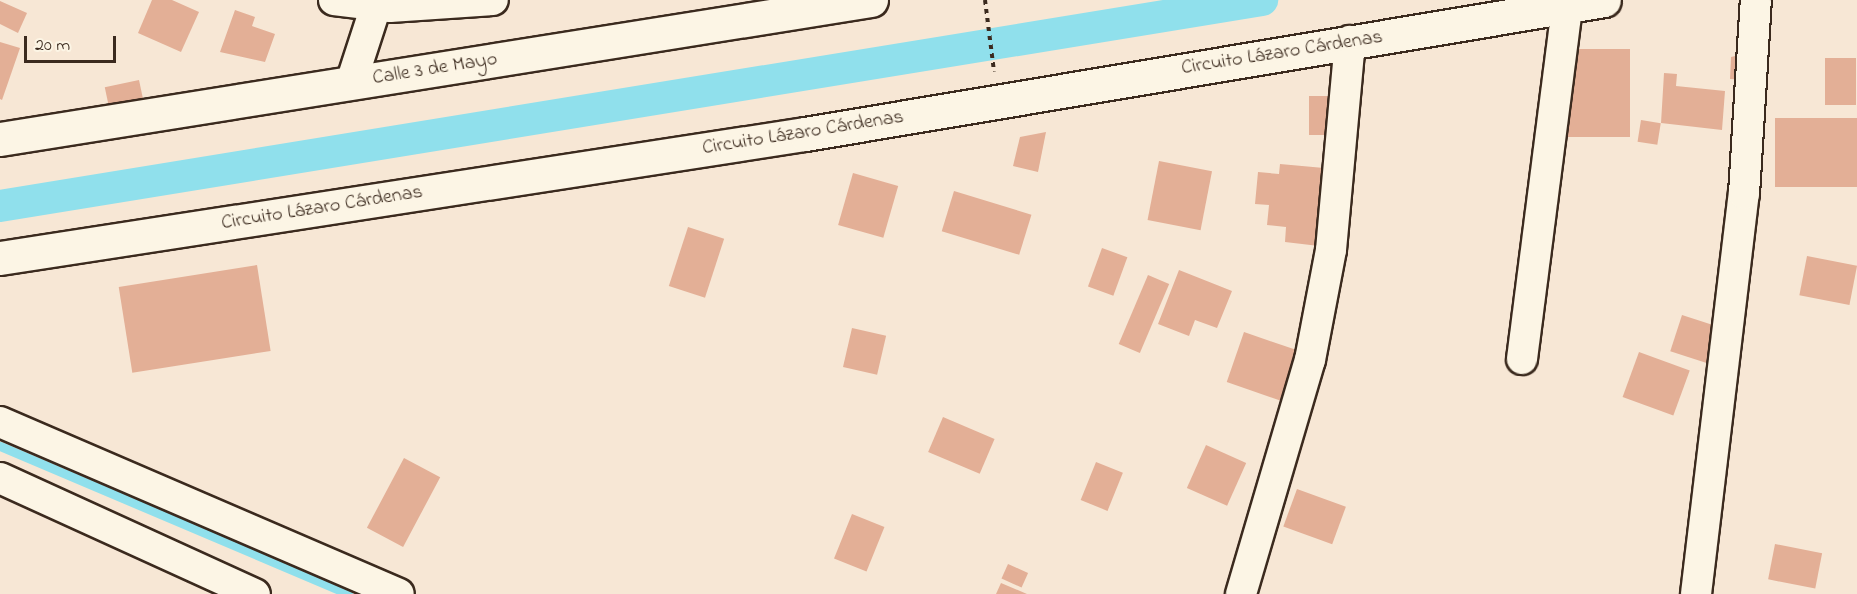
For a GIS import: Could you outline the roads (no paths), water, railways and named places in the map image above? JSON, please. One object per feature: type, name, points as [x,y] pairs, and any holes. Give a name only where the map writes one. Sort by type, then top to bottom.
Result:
[{"type":"street","points":[[334,0],[376,3],[493,0]]},
{"type":"street","name":"Calle 3 de Mayo","points":[[0,139],[871,0]]},
{"type":"street","name":"Circuito Lázaro Cárdenas","points":[[0,258],[805,134],[1604,0]]},
{"type":"street","points":[[1696,594],[1744,194],[1756,0]]},
{"type":"street","points":[[351,83],[376,3]]},
{"type":"street","points":[[1522,359],[1567,6]]},
{"type":"street","points":[[1241,594],[1310,360],[1331,250],[1350,42]]},
{"type":"street","points":[[0,422],[399,594]]},
{"type":"street","points":[[0,478],[255,594]]},
{"type":"waterway","points":[[0,206],[1262,0]]},
{"type":"waterway","points":[[0,446],[348,594]]}]
